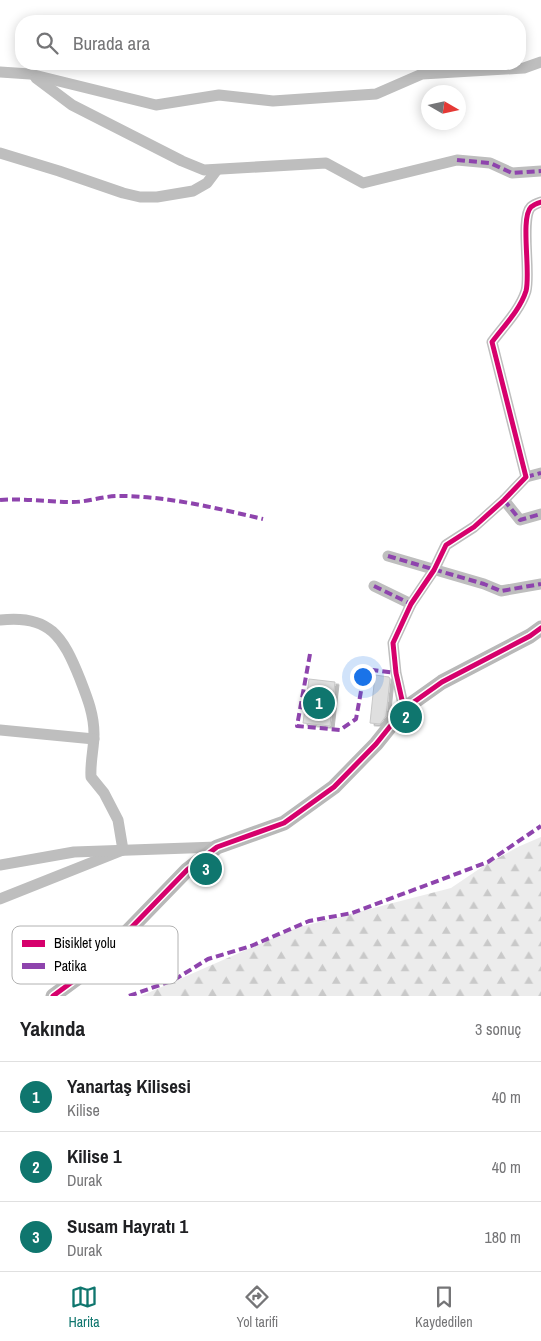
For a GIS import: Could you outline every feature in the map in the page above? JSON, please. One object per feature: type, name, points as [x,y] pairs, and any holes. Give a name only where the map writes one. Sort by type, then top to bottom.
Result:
[{"type":"street","points":[[526,67],[541,62]]},
{"type":"street","points":[[0,72],[30,74],[156,105],[219,95],[274,101],[376,94],[422,74],[490,70]]},
{"type":"street","points":[[30,74],[72,106],[182,162],[204,170],[216,171],[326,163],[363,183],[458,160],[490,163],[512,173],[541,171]]},
{"type":"street","points":[[0,153],[59,171],[123,194],[140,196],[157,197],[192,191],[207,183],[216,171]]},
{"type":"street","points":[[526,477],[492,342],[512,316],[525,293],[528,280],[526,251],[527,214],[531,207],[541,202]]},
{"type":"street","points":[[404,709],[396,673],[393,643],[411,604],[434,570],[446,545],[474,527],[526,477],[541,472]]},
{"type":"street","points":[[504,500],[520,520],[541,514]]},
{"type":"street","points":[[388,556],[484,584],[501,591],[541,584]]},
{"type":"street","points":[[374,586],[411,604]]},
{"type":"street","points":[[0,620],[16,618],[36,622],[52,630],[64,642],[91,707],[94,739],[91,776],[104,793],[118,820],[122,850]]},
{"type":"street","points":[[133,926],[187,870],[217,847],[284,823],[334,787],[376,744],[404,709],[442,682],[530,636],[541,628]]},
{"type":"street","points":[[0,730],[94,739]]},
{"type":"street","points":[[0,865],[74,852],[217,847]]},
{"type":"street","points":[[0,899],[122,850]]},
{"type":"street","points":[[52,996],[69,984]]},
{"type":"green space","points":[[541,837],[541,996],[141,996],[168,984],[178,984],[178,980],[296,928],[451,888],[485,865]]},
{"type":"building","points":[[375,675],[389,677],[390,679],[386,716],[380,724],[370,723]]},
{"type":"building","points":[[309,679],[335,682],[330,726],[303,723]]},
{"type":"marked path","points":[[457,160],[490,163],[512,173],[541,171]]},
{"type":"marked path","points":[[526,477],[541,473]]},
{"type":"marked path","points":[[0,500],[73,502],[113,496],[155,498],[191,503],[263,519]]},
{"type":"marked path","points":[[504,500],[520,520],[541,514]]},
{"type":"marked path","points":[[388,556],[484,584],[501,591],[541,584]]},
{"type":"marked path","points":[[374,586],[411,604]]},
{"type":"marked path","points":[[310,654],[297,726],[340,730],[356,719],[365,669],[396,673]]},
{"type":"marked path","points":[[178,978],[208,959],[251,946],[309,921],[352,913],[488,862],[541,826]]},
{"type":"marked path","points":[[129,996],[163,984]]},
{"type":"cycle path","points":[[404,709],[396,673],[393,643],[411,604],[434,570],[446,545],[474,527],[526,477],[492,342],[516,312],[526,291],[526,222],[532,206],[541,202]]},
{"type":"cycle path","points":[[133,926],[187,870],[217,847],[284,823],[334,787],[376,744],[404,709],[442,682],[530,636],[541,628]]},
{"type":"cycle path","points":[[53,996],[69,984]]},
{"type":"place","name":"Yanartaş Kilisesi","points":[[319,703]]},
{"type":"place","name":"Kilise 1","points":[[406,717]]},
{"type":"place","name":"Susam Hayratı 1","points":[[206,869]]}]
